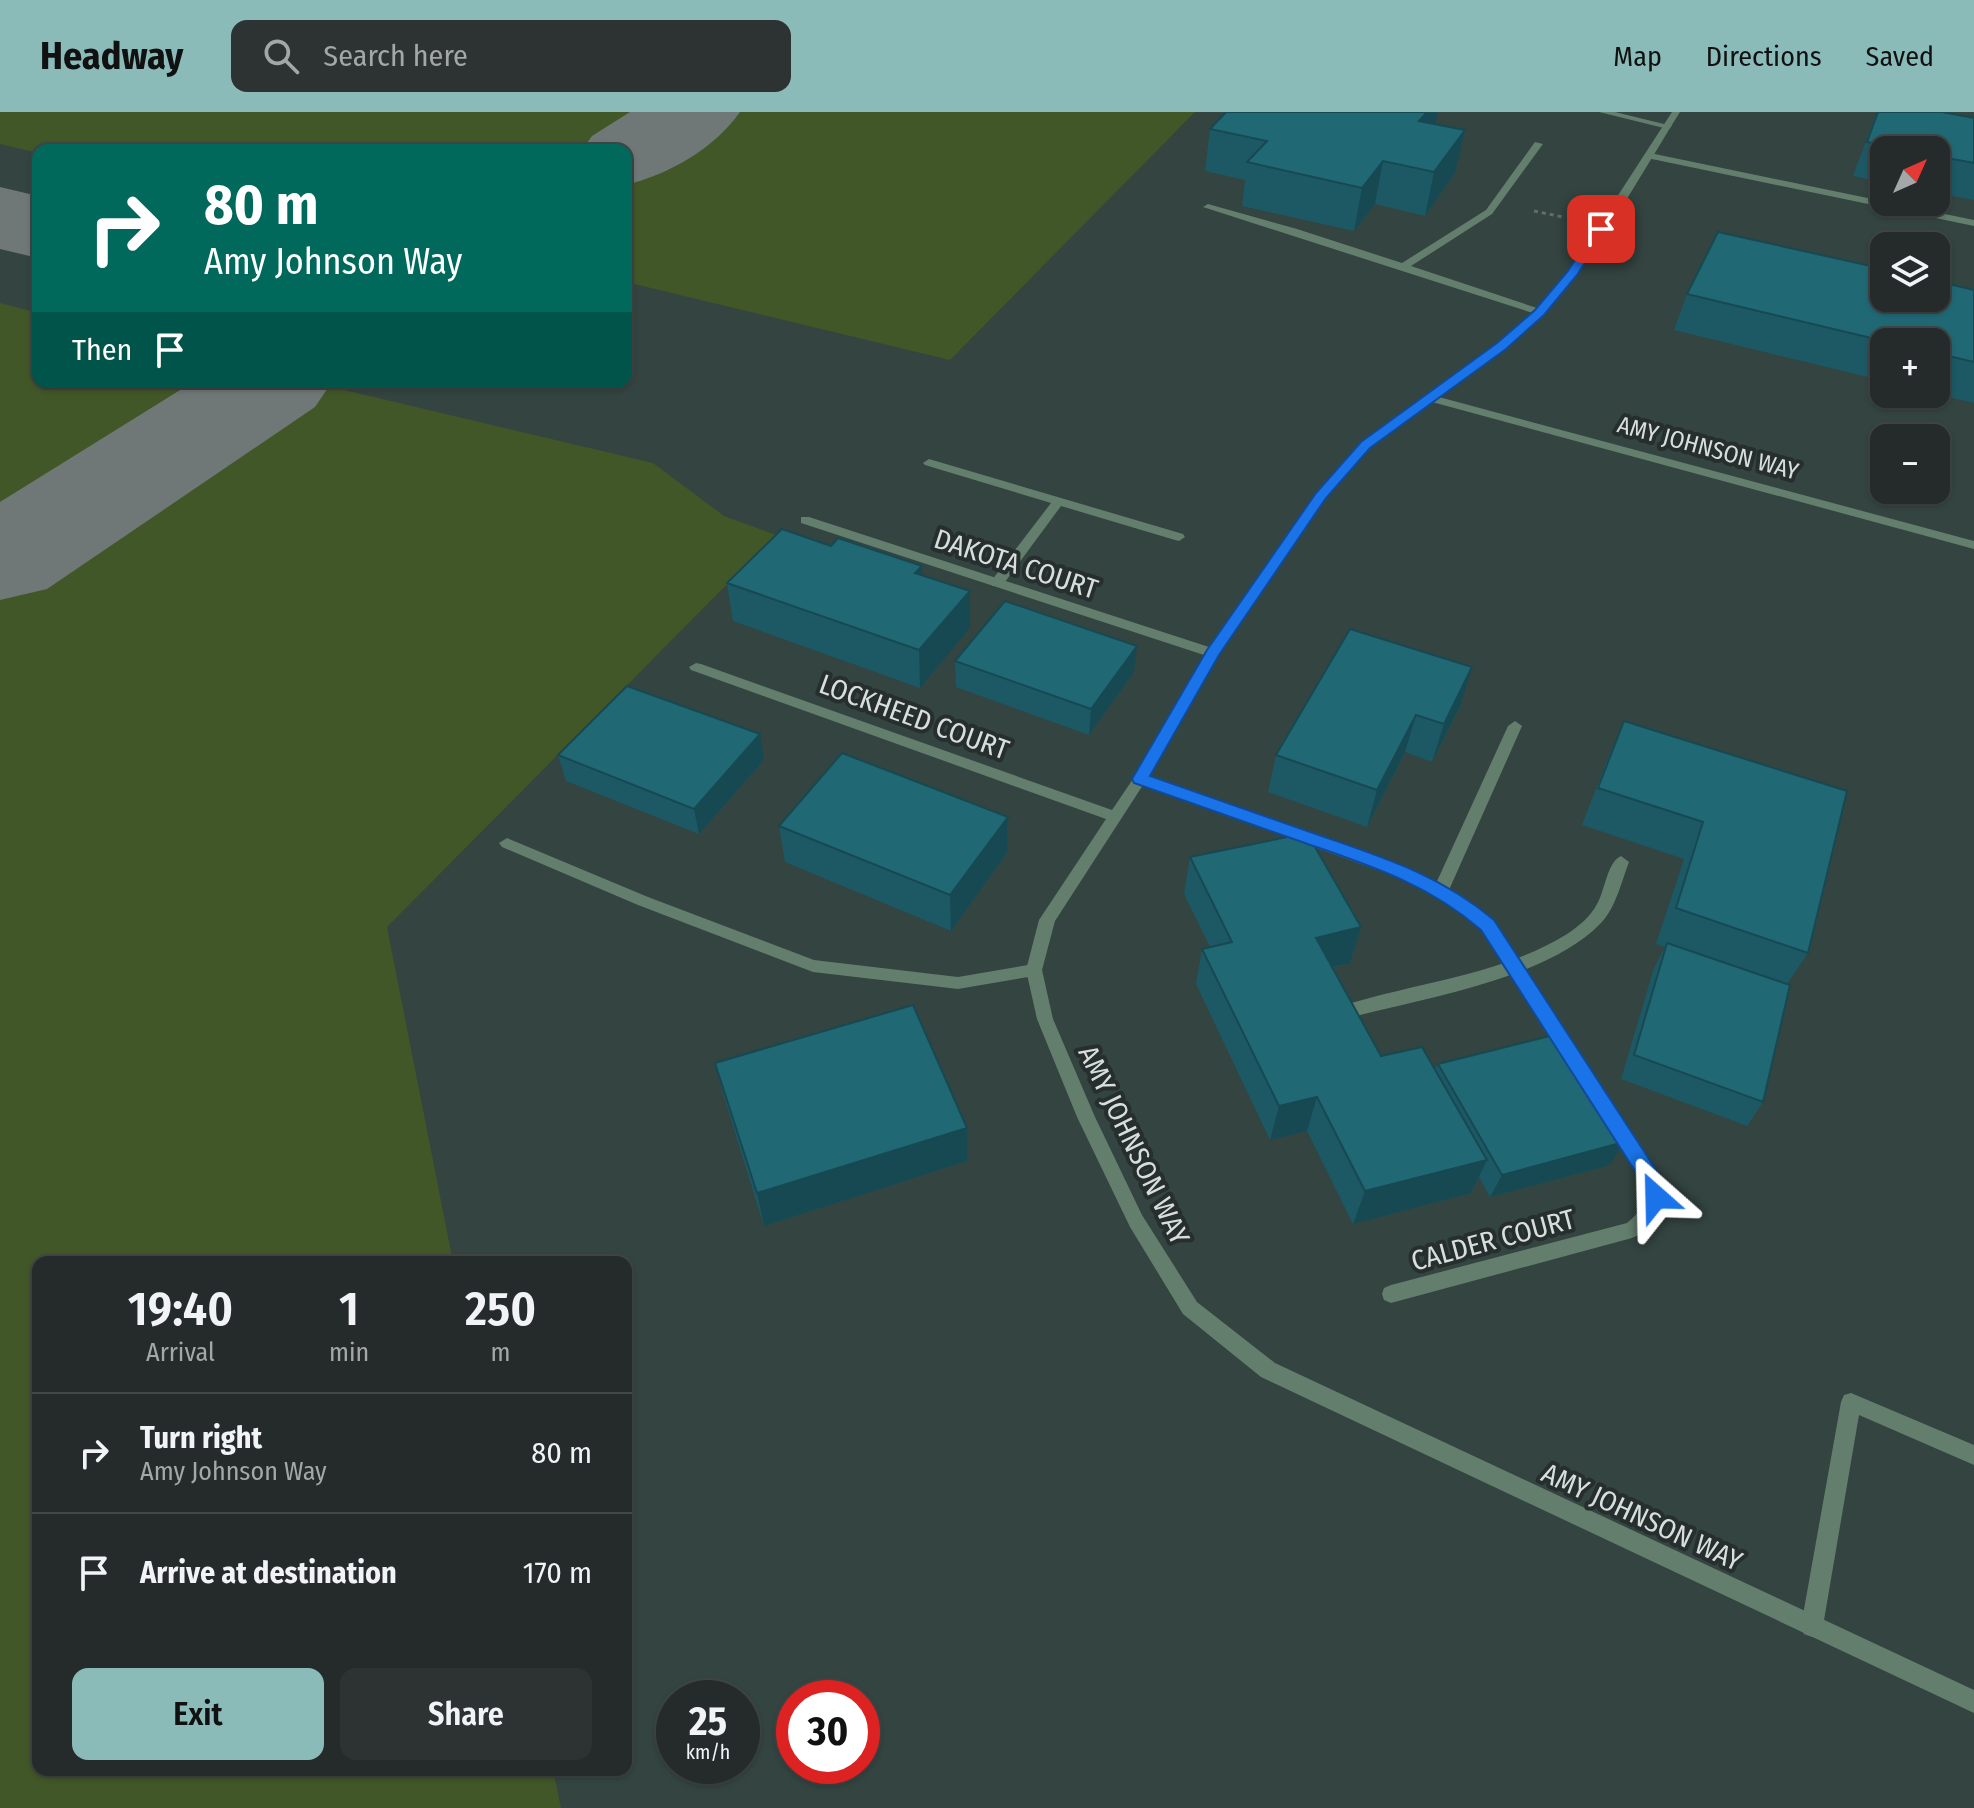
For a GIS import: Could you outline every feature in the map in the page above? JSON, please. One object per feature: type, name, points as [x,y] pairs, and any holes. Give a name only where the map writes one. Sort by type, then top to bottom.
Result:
[{"type":"street","points":[[1603,112],[1668,126]]},
{"type":"street","name":"AMY JOHNSON WAY","points":[[1676,112],[1573,273],[1539,312],[1502,346],[1366,445],[1321,496],[1212,653],[1140,779],[1047,920],[1034,970],[1045,1019],[1086,1117],[1136,1221],[1190,1308],[1268,1370],[1974,1702]]},
{"type":"street","points":[[1402,268],[1489,212],[1538,144]]},
{"type":"street","points":[[1650,156],[1974,223]]},
{"type":"street","points":[[1208,207],[1294,231],[1539,312]]},
{"type":"street","name":"AMY JOHNSON WAY","points":[[1430,398],[1974,545]]},
{"type":"street","points":[[929,463],[1179,537]]},
{"type":"street","points":[[997,583],[1058,501]]},
{"type":"street","name":"DAKOTA COURT","points":[[805,520],[1212,653]]},
{"type":"street","name":"LOCKHEED COURT","points":[[696,667],[1114,816]]},
{"type":"street","points":[[1441,890],[1515,726]]},
{"type":"street","name":"CALDER COURT","points":[[1140,779],[1371,860],[1441,890],[1488,925],[1651,1179],[1656,1197],[1648,1218],[1632,1230],[1391,1294]]},
{"type":"street","points":[[507,843],[643,901],[813,966],[958,983],[1034,970]]},
{"type":"street","points":[[1345,1012],[1515,966],[1580,935],[1606,905],[1621,862]]},
{"type":"street","points":[[1812,1626],[1851,1402],[1974,1455]]},
{"type":"shaded area","points":[[0,112],[1974,112],[1974,1808],[0,1808]]},
{"type":"green space","points":[[0,112],[641,112],[591,144],[32,144],[32,152],[0,144]]},
{"type":"green space","points":[[740,112],[1195,112],[950,360],[632,283],[632,183]]},
{"type":"green space","points":[[0,303],[32,311],[32,388],[181,388],[184,391],[0,507]]},
{"type":"green space","points":[[313,388],[336,388],[653,463],[724,516],[776,535],[387,927],[452,1256],[32,1256],[32,1776],[554,1776],[561,1808],[0,1808],[0,598]]},
{"type":"building","points":[[1226,112],[1427,112],[1419,121],[1465,130],[1434,172],[1383,161],[1362,188],[1247,162],[1267,141],[1210,129]]},
{"type":"building","points":[[1878,112],[1942,112],[1974,118],[1974,163],[1950,159],[1950,136],[1870,136],[1870,143],[1867,142]]},
{"type":"building","points":[[1718,232],[1870,266],[1870,312],[1950,312],[1950,284],[1974,290],[1974,362],[1950,356],[1950,328],[1870,328],[1870,338],[1687,294]]},
{"type":"building","points":[[782,529],[831,546],[838,538],[922,566],[915,573],[970,591],[919,650],[727,583]]},
{"type":"building","points":[[1005,601],[1137,646],[1091,709],[955,661]]},
{"type":"building","points":[[1350,629],[1472,667],[1444,724],[1416,715],[1377,790],[1276,755]]},
{"type":"building","points":[[627,686],[760,734],[694,809],[558,755]]},
{"type":"building","points":[[1624,721],[1847,791],[1808,953],[1676,908],[1703,822],[1598,788]]},
{"type":"building","points":[[842,753],[1008,817],[950,895],[779,826]]},
{"type":"building","points":[[1307,833],[1361,927],[1316,938],[1381,1056],[1422,1047],[1487,1160],[1365,1191],[1317,1097],[1279,1106],[1202,949],[1232,942],[1190,857]]},
{"type":"building","points":[[1667,943],[1790,985],[1763,1102],[1634,1055]]},
{"type":"building","points":[[913,1005],[967,1128],[757,1193],[715,1063]]},
{"type":"building","points":[[1554,1035],[1624,1142],[1502,1175],[1438,1064]]},
{"type":"taxiway","points":[[632,152],[694,112]]},
{"type":"taxiway","points":[[0,218],[32,226]]},
{"type":"taxiway","points":[[0,560],[265,388]]},
{"type":"route","points":[[1601,229],[1573,273],[1539,312],[1502,346],[1366,445],[1321,496],[1212,653],[1140,779],[1371,860],[1426,882],[1460,901],[1488,925],[1651,1179],[1656,1197]]}]
